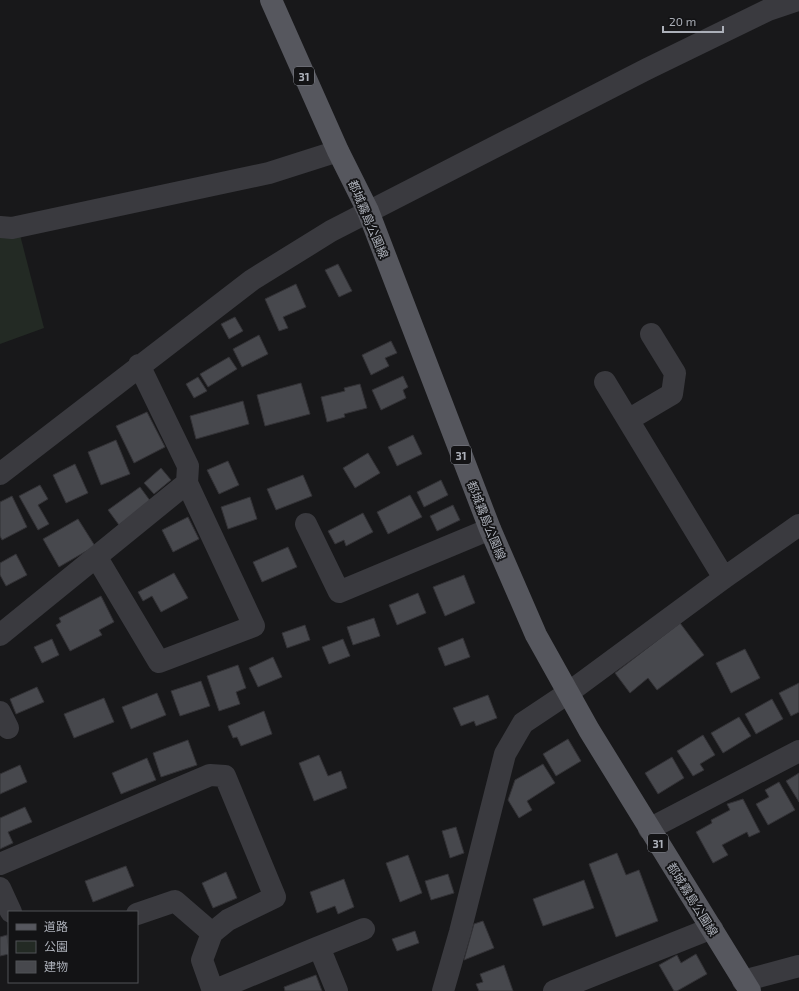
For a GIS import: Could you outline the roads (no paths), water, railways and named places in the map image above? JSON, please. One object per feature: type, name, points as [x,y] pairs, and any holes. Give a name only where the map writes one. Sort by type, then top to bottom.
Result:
[{"type":"main road","name":"都城霧島公園線","points":[[271,0],[338,151],[368,211],[490,529],[536,635],[568,693],[649,829],[712,928],[746,986]]},
{"type":"street","points":[[0,474],[139,365],[252,280],[331,231],[654,66],[768,10],[798,0]]},
{"type":"street","points":[[0,227],[12,228],[269,173],[338,151]]},
{"type":"street","points":[[628,420],[672,394],[674,373],[651,334]]},
{"type":"street","points":[[97,558],[159,662],[254,626],[187,483],[188,466],[139,365]]},
{"type":"street","points":[[605,382],[724,578]]},
{"type":"street","points":[[0,635],[97,558],[187,483]]},
{"type":"street","points":[[306,524],[338,592],[490,529]]},
{"type":"street","points":[[443,991],[505,754],[523,723],[568,693],[724,578],[799,525]]},
{"type":"street","points":[[649,829],[799,751]]},
{"type":"street","points":[[0,864],[210,775],[226,776],[275,897],[228,920],[212,933],[202,960],[213,991],[364,929]]},
{"type":"street","points":[[138,914],[175,901],[212,933]]},
{"type":"street","points":[[554,991],[712,928]]},
{"type":"street","points":[[319,947],[336,991]]},
{"type":"street","points":[[746,986],[799,966]]}]
